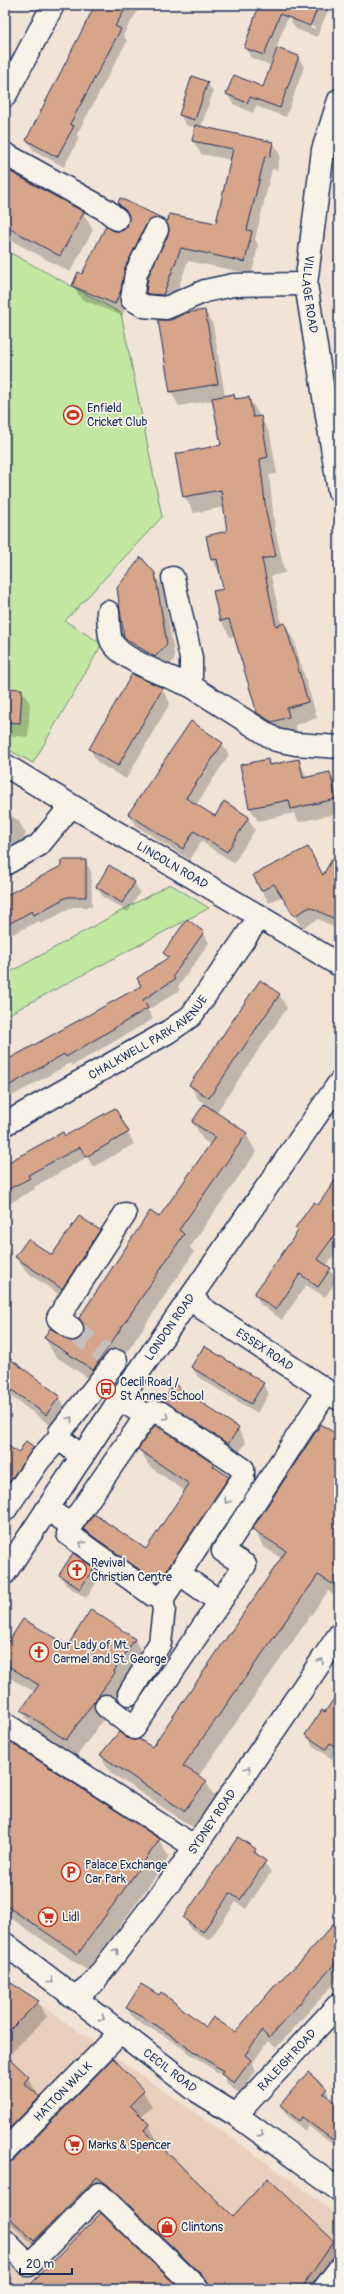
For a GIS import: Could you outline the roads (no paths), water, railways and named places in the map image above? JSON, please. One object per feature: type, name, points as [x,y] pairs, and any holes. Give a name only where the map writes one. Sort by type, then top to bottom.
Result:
[{"type":"street","points":[[5,96],[10,74],[53,5]]},
{"type":"street","name":"VILLAGE ROAD","points":[[339,100],[324,150],[306,284],[339,491]]},
{"type":"street","points":[[5,154],[99,206],[117,219]]},
{"type":"street","points":[[157,230],[136,274],[132,299],[144,306],[166,308],[205,292],[234,285],[306,284]]},
{"type":"street","points":[[173,578],[191,658],[191,686]]},
{"type":"street","points":[[108,612],[111,640],[123,653],[165,676],[191,686],[276,740],[296,744],[339,747]]},
{"type":"street","name":"LINCOLN ROAD","points":[[5,765],[71,806],[260,916],[339,965]]},
{"type":"street","points":[[5,864],[39,845],[71,806]]},
{"type":"street","name":"CHALKWELL PARK AVENUE","points":[[5,1124],[168,1032],[191,1016],[260,916]]},
{"type":"street","name":"LONDON ROAD","points":[[5,1573],[120,1399],[339,1083]]},
{"type":"street","points":[[72,1329],[58,1318],[125,1214]]},
{"type":"street","name":"ESSEX ROAD","points":[[192,1297],[202,1308],[328,1391]]},
{"type":"street","points":[[5,1510],[44,1455],[59,1438],[60,1432],[110,1357],[136,1377]]},
{"type":"street","points":[[273,1450],[328,1391]]},
{"type":"street","points":[[106,1706],[134,1728],[245,1565],[223,1551],[328,1391]]},
{"type":"street","points":[[120,1399],[146,1416]]},
{"type":"street","points":[[129,1694],[160,1643],[164,1609],[162,1599],[243,1478],[243,1469],[160,1413],[153,1412],[146,1416],[71,1525],[68,1534],[153,1595],[162,1599]]},
{"type":"street","points":[[59,1438],[82,1457]]},
{"type":"street","points":[[47,1509],[71,1525]]},
{"type":"street","points":[[190,1581],[220,1602]]},
{"type":"street","name":"SYDNEY ROAD","points":[[70,1995],[80,1993],[93,1983],[195,1847],[339,1634]]},
{"type":"street","points":[[5,1724],[195,1847]]},
{"type":"street","name":"CECIL ROAD","points":[[5,1944],[194,2089],[236,2115],[339,2190]]},
{"type":"street","name":"RALEIGH ROAD","points":[[236,2115],[339,2004]]},
{"type":"street","name":"HATTON WALK","points":[[5,2151],[121,2032]]},
{"type":"street","points":[[5,2241],[29,2265],[99,2194],[198,2289]]},
{"type":"street","points":[[324,2289],[339,2269]]},
{"type":"tunnel","points":[[72,1329],[104,1353]]},
{"type":"place","name":"Enfield Cricket Club","points":[[73,415]]},
{"type":"place","name":"Cecil Road / St Annes School","points":[[106,1389]]},
{"type":"place","name":"Revival Christian Centre","points":[[77,1570]]},
{"type":"place","name":"Our Lady of Mt. Carmel and St. George","points":[[39,1652]]},
{"type":"place","name":"Palace Exchange Car Park","points":[[71,1872]]},
{"type":"place","name":"Lidl","points":[[48,1917]]},
{"type":"place","name":"Marks & Spencer","points":[[74,2145]]},
{"type":"place","name":"Clintons","points":[[167,2227]]}]
